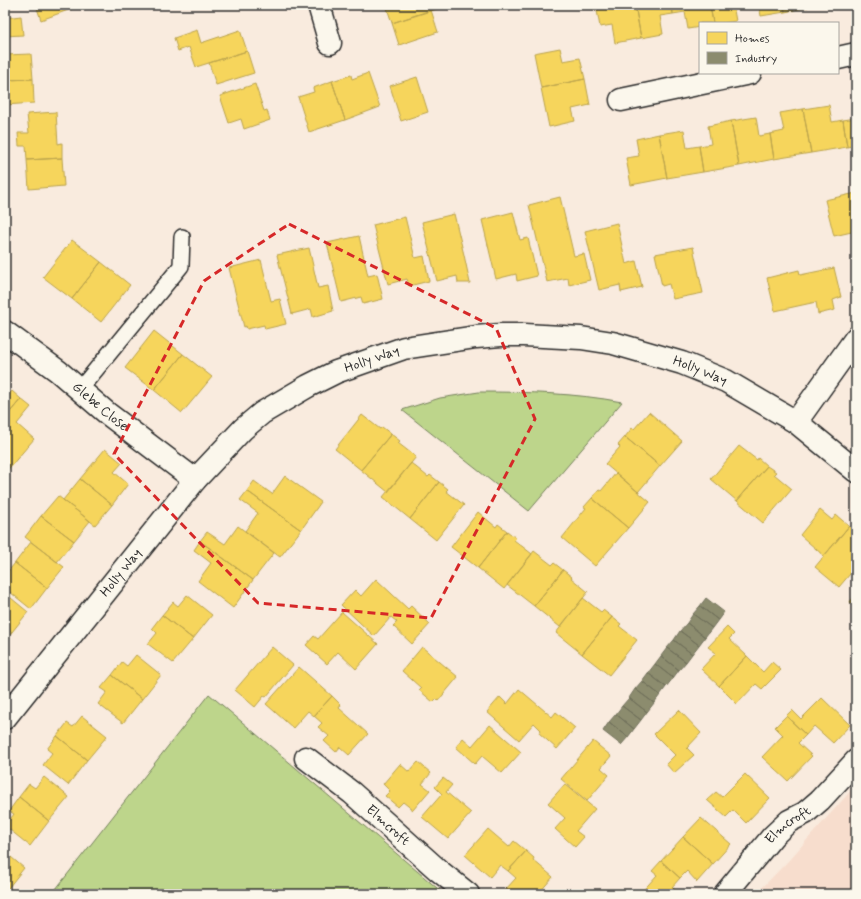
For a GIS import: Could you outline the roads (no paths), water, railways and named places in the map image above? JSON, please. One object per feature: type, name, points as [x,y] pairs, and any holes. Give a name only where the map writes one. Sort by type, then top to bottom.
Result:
[{"type":"street","points":[[319,5],[330,43]]},
{"type":"street","points":[[839,58],[856,54]]},
{"type":"street","points":[[621,100],[745,74]]},
{"type":"street","name":"Glebe Close","points":[[5,332],[58,371],[108,414],[195,480]]},
{"type":"street","name":"Holly Way","points":[[5,718],[195,480],[243,429],[262,413],[322,379],[336,372],[404,348],[476,337],[501,335],[581,338],[613,343],[682,363],[726,381],[796,422],[856,471]]},
{"type":"street","points":[[796,422],[856,338]]},
{"type":"street","name":"Elmcroft","points":[[306,758],[352,793],[438,870],[468,894]]},
{"type":"street","name":"Elmcroft","points":[[726,894],[773,836],[789,821],[805,813],[820,800],[856,762]]},
{"type":"lane","points":[[80,389],[180,266],[182,237]]}]
